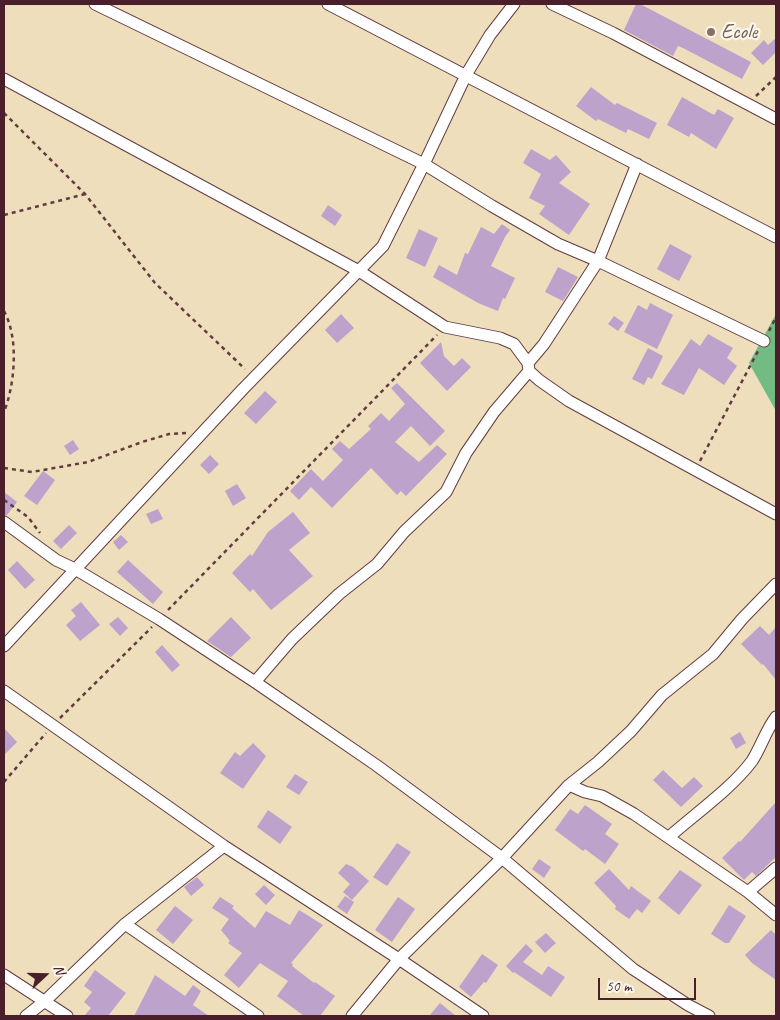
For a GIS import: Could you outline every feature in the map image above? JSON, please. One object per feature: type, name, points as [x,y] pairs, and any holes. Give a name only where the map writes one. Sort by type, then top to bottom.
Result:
[{"type":"street","points":[[95,4],[424,164],[558,244],[598,261],[764,341]]},
{"type":"street","points":[[328,4],[776,237]]},
{"type":"street","points":[[4,646],[254,377],[383,246],[466,75],[490,35],[514,4]]},
{"type":"street","points":[[552,4],[613,32],[776,119]]},
{"type":"street","points":[[4,79],[359,271],[444,327],[500,338],[514,344],[539,380],[569,401],[776,514]]},
{"type":"street","points":[[255,682],[292,639],[339,594],[377,564],[404,532],[446,492],[466,453],[494,412],[529,367],[598,261],[637,164]]},
{"type":"street","points":[[4,522],[56,560],[75,569],[159,619],[376,765],[502,858],[633,970],[688,1005],[710,1016]]},
{"type":"street","points":[[352,1016],[398,959],[502,858],[569,785],[598,762],[631,731],[662,695],[713,654],[742,619],[776,584]]},
{"type":"street","points":[[4,691],[224,846],[483,1016]]},
{"type":"street","points":[[669,837],[730,784],[752,760],[776,717]]},
{"type":"street","points":[[569,785],[602,796],[634,814],[748,892],[776,915]]},
{"type":"street","points":[[26,1016],[45,1001],[125,924],[224,846]]},
{"type":"street","points":[[748,892],[776,868]]},
{"type":"street","points":[[125,924],[258,1016]]},
{"type":"street","points":[[4,975],[67,1016]]},
{"type":"path","points":[[747,104],[776,77]]},
{"type":"path","points":[[4,113],[85,194],[155,283],[254,377]]},
{"type":"path","points":[[4,215],[85,194]]},
{"type":"path","points":[[4,311],[14,340],[8,401],[4,412]]},
{"type":"path","points":[[695,471],[749,365],[776,317]]},
{"type":"path","points":[[4,782],[54,725],[444,327]]},
{"type":"path","points":[[4,468],[32,472],[88,462],[169,434],[204,431]]},
{"type":"green space","points":[[776,314],[776,411],[749,363]]},
{"type":"building","points":[[636,4],[640,4],[751,62],[742,79],[683,48],[678,46],[673,56],[624,30]]},
{"type":"building","points":[[776,38],[776,52],[763,65],[751,53],[764,40],[768,45]]},
{"type":"building","points":[[591,87],[615,105],[617,103],[657,123],[649,139],[628,129],[626,133],[598,119],[596,121],[576,106]]},
{"type":"building","points":[[682,97],[714,115],[718,109],[734,118],[716,149],[691,133],[689,137],[667,125]]},
{"type":"building","points":[[531,149],[550,160],[556,155],[571,172],[559,183],[590,204],[569,235],[539,214],[545,206],[529,198],[541,174],[523,163]]},
{"type":"building","points":[[328,205],[342,215],[335,226],[321,216]]},
{"type":"building","points":[[502,224],[510,230],[491,266],[515,278],[505,299],[503,298],[498,311],[478,303],[433,277],[439,265],[457,275],[465,253],[468,254],[481,227],[494,234]]},
{"type":"building","points":[[419,229],[438,238],[425,267],[406,258]]},
{"type":"building","points":[[670,244],[692,256],[679,281],[657,269]]},
{"type":"building","points":[[558,267],[578,277],[563,301],[545,292]]},
{"type":"building","points":[[650,303],[673,315],[657,349],[624,332],[638,305],[647,310]]},
{"type":"building","points":[[341,314],[354,328],[337,343],[325,330]]},
{"type":"building","points":[[614,316],[624,323],[618,331],[608,324]]},
{"type":"building","points":[[708,334],[733,348],[727,358],[737,366],[724,385],[699,368],[684,395],[661,384],[691,339],[700,346]]},
{"type":"building","points":[[441,342],[444,356],[454,366],[462,358],[471,367],[447,391],[420,363]]},
{"type":"building","points":[[648,348],[663,356],[652,379],[648,377],[644,385],[632,379]]},
{"type":"building","points":[[397,383],[445,431],[430,446],[411,426],[395,442],[419,462],[437,445],[447,454],[406,496],[401,491],[397,495],[371,468],[332,508],[311,487],[299,500],[290,491],[311,469],[323,481],[343,460],[332,449],[340,441],[349,449],[371,429],[368,426],[381,413],[389,421],[405,404],[391,388]]},
{"type":"building","points":[[265,391],[277,402],[256,424],[244,413]]},
{"type":"building","points":[[73,440],[79,449],[70,455],[64,446]]},
{"type":"building","points":[[210,455],[219,464],[209,474],[200,465]]},
{"type":"building","points":[[43,471],[55,480],[37,505],[24,496]]},
{"type":"building","points":[[237,484],[246,498],[233,506],[225,491]]},
{"type":"building","points":[[4,492],[17,502],[7,515],[4,515]]},
{"type":"building","points":[[158,509],[163,519],[151,524],[146,514]]},
{"type":"building","points":[[293,512],[310,533],[289,550],[313,576],[271,610],[253,589],[250,592],[232,573],[250,554],[252,556],[268,532]]},
{"type":"building","points":[[69,525],[77,533],[61,549],[53,541]]},
{"type":"building","points":[[121,535],[128,542],[119,550],[113,542]]},
{"type":"building","points":[[128,560],[163,592],[153,604],[117,572]]},
{"type":"building","points":[[17,561],[35,580],[25,589],[8,570]]},
{"type":"building","points":[[81,602],[100,625],[80,641],[66,625],[76,616],[71,610]]},
{"type":"building","points":[[118,617],[128,628],[120,636],[109,624]]},
{"type":"building","points":[[231,617],[251,638],[231,657],[207,641]]},
{"type":"building","points":[[760,626],[769,635],[776,627],[776,680],[763,664],[741,644]]},
{"type":"building","points":[[162,645],[180,665],[172,672],[155,652]]},
{"type":"building","points":[[4,728],[17,742],[4,755]]},
{"type":"building","points":[[740,732],[746,743],[736,749],[730,738]]},
{"type":"building","points":[[253,743],[266,756],[243,789],[220,773],[235,752],[240,756]]},
{"type":"building","points":[[663,770],[682,788],[694,777],[703,786],[681,807],[653,780]]},
{"type":"building","points":[[295,774],[308,782],[299,795],[286,787]]},
{"type":"building","points":[[776,802],[776,857],[756,876],[752,872],[744,880],[722,858],[740,842]]},
{"type":"building","points":[[585,805],[612,824],[605,834],[619,844],[605,864],[585,849],[583,851],[555,830],[570,809],[578,814]]},
{"type":"building","points":[[268,810],[292,827],[280,844],[257,827]]},
{"type":"building","points":[[397,843],[411,852],[387,886],[373,877]]},
{"type":"building","points":[[539,859],[551,867],[544,878],[532,869]]},
{"type":"building","points":[[346,864],[353,867],[369,881],[352,900],[343,892],[350,884],[338,873]]},
{"type":"building","points":[[609,869],[629,890],[631,886],[651,901],[642,913],[637,909],[629,919],[615,909],[616,906],[594,883]]},
{"type":"building","points":[[680,870],[702,885],[679,915],[658,898]]},
{"type":"building","points":[[197,877],[204,885],[191,896],[184,887]]},
{"type":"building","points":[[264,885],[275,895],[266,905],[255,894]]},
{"type":"building","points":[[345,896],[354,902],[347,914],[337,907]]},
{"type":"building","points":[[220,897],[234,906],[232,908],[255,928],[266,911],[290,925],[299,910],[323,925],[291,963],[293,964],[292,966],[314,983],[335,996],[320,1016],[304,1016],[277,996],[288,981],[260,963],[239,988],[224,975],[242,953],[228,943],[230,941],[221,930],[229,919],[212,908]]},
{"type":"building","points":[[398,897],[415,909],[392,942],[375,930]]},
{"type":"building","points":[[729,905],[746,916],[729,943],[725,943],[711,934]]},
{"type":"building","points":[[175,906],[193,920],[173,944],[156,930]]},
{"type":"building","points":[[771,930],[776,935],[776,980],[752,963],[745,955]]},
{"type":"building","points":[[546,933],[556,943],[545,953],[535,942]]},
{"type":"building","points":[[526,944],[533,951],[523,962],[542,975],[548,966],[565,977],[551,997],[513,973],[506,966]]},
{"type":"building","points":[[482,954],[498,965],[486,983],[484,982],[471,997],[459,987]]},
{"type":"building","points":[[95,970],[126,993],[108,1016],[84,1016],[91,1008],[84,1002],[92,992],[84,986]]},
{"type":"building","points":[[155,975],[185,996],[193,985],[201,991],[193,1005],[209,1016],[134,1016]]},
{"type":"building","points":[[440,1003],[456,1016],[429,1016]]},
{"type":"place","name":"Ecole","points":[[711,32]]}]
